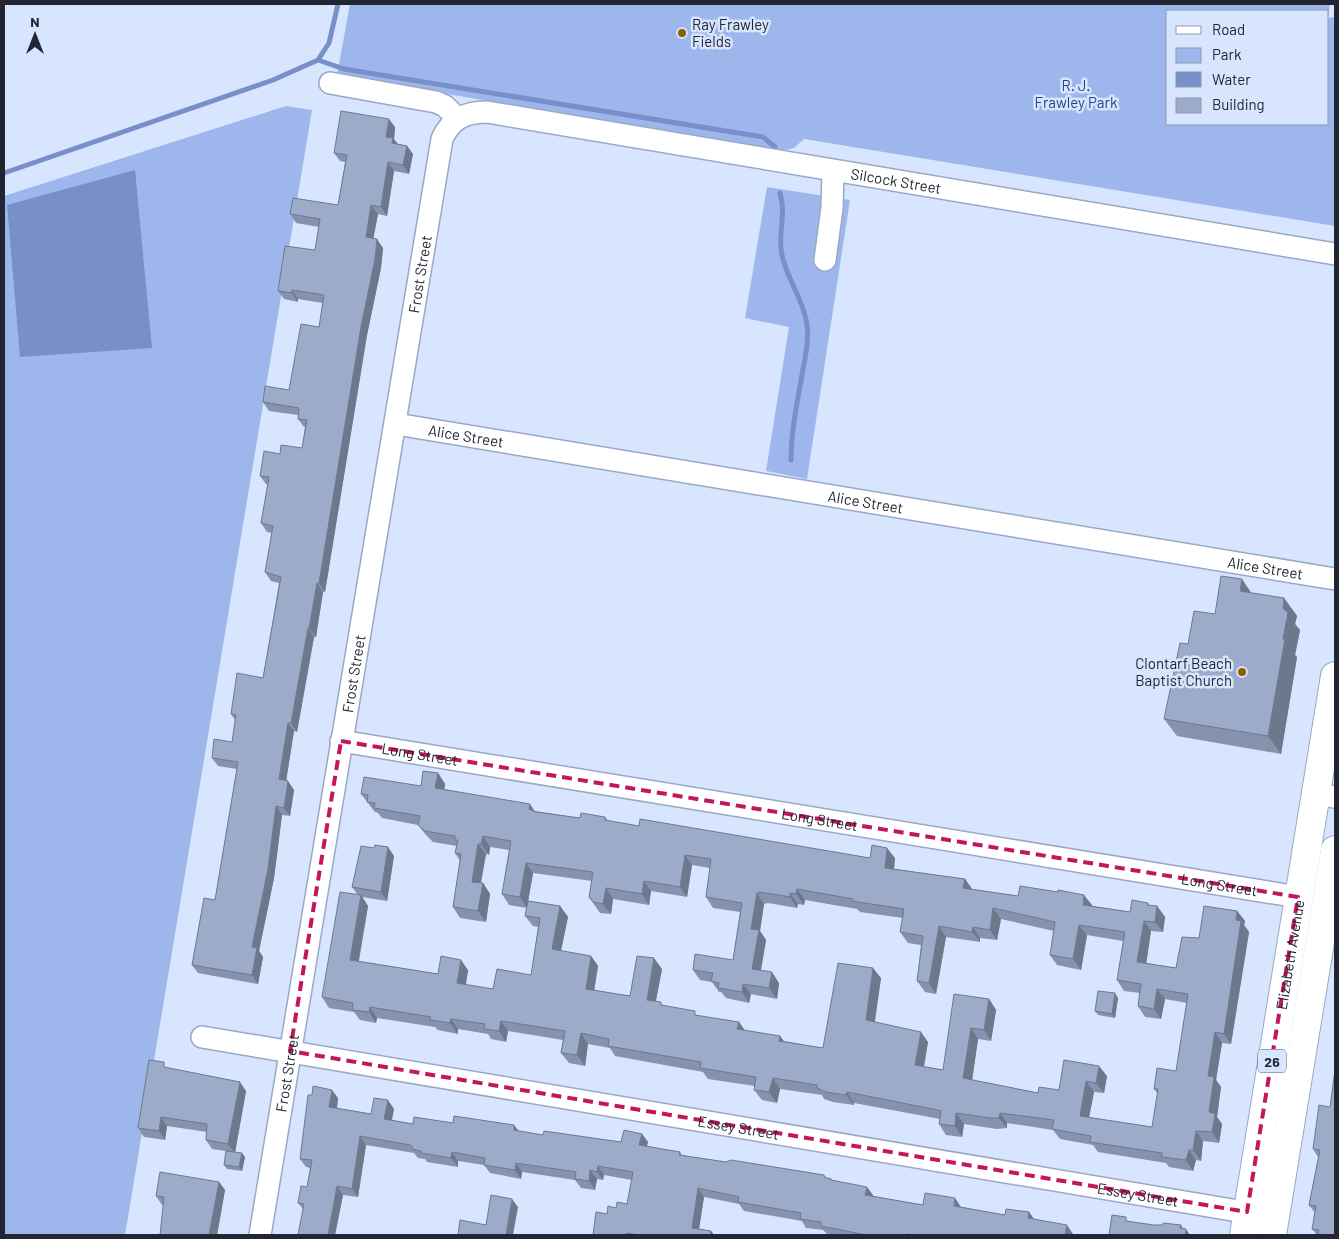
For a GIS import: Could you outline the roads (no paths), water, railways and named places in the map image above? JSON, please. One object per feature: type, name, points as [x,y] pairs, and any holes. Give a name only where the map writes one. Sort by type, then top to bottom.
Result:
[{"type":"highway","name":"Elizabeth Avenue","points":[[1246,1224],[1298,897],[1325,795],[1335,676]]},
{"type":"highway","name":"Elizabeth Avenue","points":[[1273,1226],[1335,850]]},
{"type":"street","points":[[330,83],[413,96],[436,102],[445,106],[457,118]]},
{"type":"street","name":"Silcock Street","points":[[457,118],[476,112],[487,112],[833,172],[1335,254]]},
{"type":"street","name":"Frost Street","points":[[260,1235],[442,139],[451,123],[457,118]]},
{"type":"street","points":[[824,260],[832,208],[833,172]]},
{"type":"street","name":"Alice Street","points":[[396,424],[1335,579]]},
{"type":"street","name":"Long Street","points":[[341,741],[1298,897]]},
{"type":"street","name":"Essey Street","points":[[202,1037],[290,1051],[1246,1224],[1273,1226]]},
{"type":"water","points":[[135,170],[152,348],[20,357],[7,205]]},
{"type":"waterway","points":[[4,173],[273,80],[318,60],[329,43],[338,4]]},
{"type":"waterway","points":[[318,60],[344,69],[763,137],[775,147]]},
{"type":"waterway","points":[[780,193],[782,201],[781,249],[783,259],[802,305],[808,330],[806,353],[793,425],[791,460]]},
{"type":"place","name":"Ray Frawley Fields","points":[[682,33]]},
{"type":"place","name":"Clontarf Beach Baptist Church","points":[[1242,672]]},
{"type":"park label","name":"R. J. Frawley Park","points":[[1076,94]]}]
